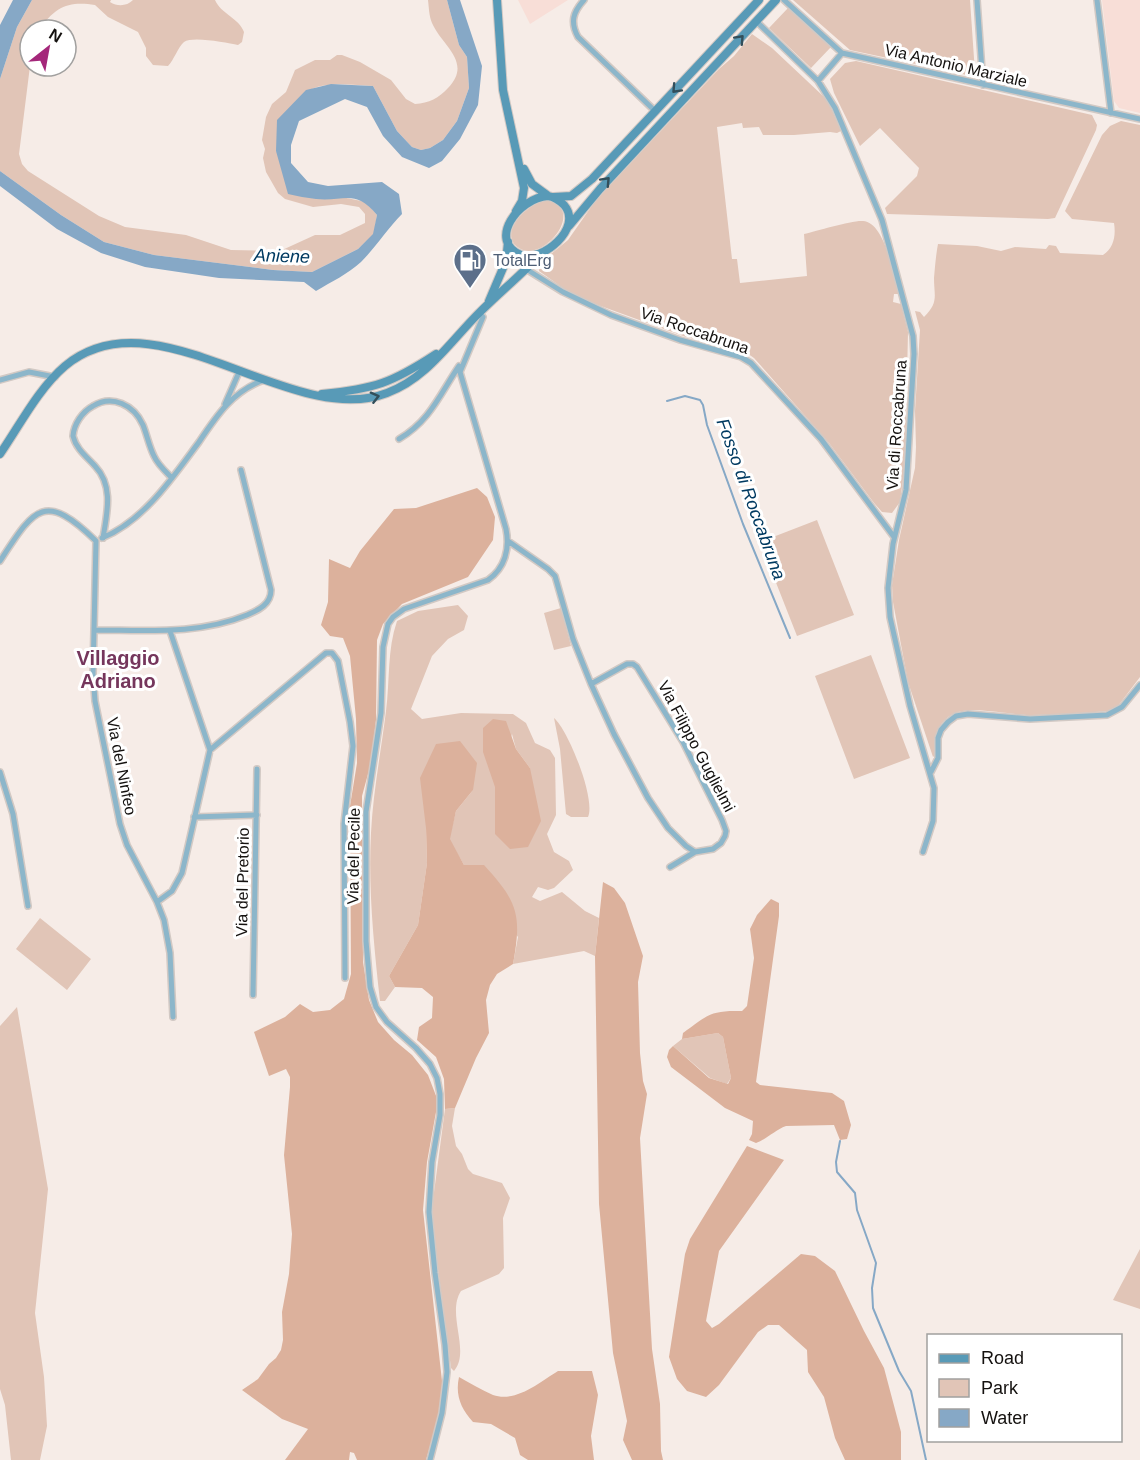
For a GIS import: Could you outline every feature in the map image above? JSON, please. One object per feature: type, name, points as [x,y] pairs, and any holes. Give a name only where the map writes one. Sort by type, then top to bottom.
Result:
[{"type":"main road","points":[[487,305],[506,261],[508,225],[522,201],[524,191],[503,90],[497,0]]},
{"type":"main road","points":[[516,211],[535,197],[567,197],[581,189],[759,0]]},
{"type":"main road","points":[[0,454],[65,366],[87,353],[110,346],[130,344],[174,349],[318,395],[343,400],[365,399],[387,393],[416,378],[487,305],[556,242],[600,189],[776,0]]},
{"type":"main road","points":[[519,159],[532,184],[551,196],[568,212],[569,226]]},
{"type":"main road","points":[[508,242],[514,251],[524,256],[541,254]]},
{"type":"street","points":[[584,0],[573,18],[573,26],[578,37],[655,111]]},
{"type":"street","name":"Via Antonio Marziale","points":[[784,0],[842,53],[1140,119]]},
{"type":"street","points":[[977,0],[983,85]]},
{"type":"street","points":[[1097,0],[1111,113]]},
{"type":"street","name":"Via di Roccabruna","points":[[756,21],[818,81],[838,113],[878,209],[913,336],[914,354],[906,490],[894,537],[888,584],[890,616],[910,706],[931,772],[935,794],[934,810],[923,852]]},
{"type":"street","points":[[818,81],[842,53]]},
{"type":"street","points":[[514,251],[519,262],[526,269]]},
{"type":"street","name":"Via Roccabruna","points":[[526,269],[563,292],[611,315],[670,337],[735,355],[748,361],[818,436],[894,537]]},
{"type":"street","points":[[479,313],[483,317],[459,372],[508,541],[546,567],[555,576],[573,639],[618,741],[656,810],[678,840],[695,852],[670,867]]},
{"type":"street","points":[[399,438],[416,428],[427,417],[464,360]]},
{"type":"street","points":[[0,561],[24,526],[44,512],[55,511],[64,514],[96,541],[118,530],[142,510],[172,478],[225,405],[240,370]]},
{"type":"street","points":[[0,380],[29,372],[55,377]]},
{"type":"street","points":[[225,405],[246,388],[266,379]]},
{"type":"street","points":[[104,538],[108,499],[106,484],[101,472],[78,448],[73,438],[74,430],[87,410],[95,404],[109,401],[129,407],[141,421],[157,462],[172,478]]},
{"type":"street","points":[[94,630],[170,631],[203,628],[256,611],[270,599],[270,588],[242,470]]},
{"type":"street","name":"Via del Ninfeo","points":[[96,541],[94,695],[116,811],[127,845],[164,920],[169,945],[173,1017]]},
{"type":"street","name":"Via del Pecile","points":[[430,1460],[442,1413],[447,1372],[429,1212],[432,1162],[440,1115],[440,1094],[437,1078],[430,1064],[383,1018],[372,997],[366,940],[367,802],[381,713],[382,652],[388,624],[404,609],[492,578],[504,561],[508,541]]},
{"type":"street","points":[[157,902],[172,891],[180,880],[188,856],[194,817],[210,750],[170,631]]},
{"type":"street","name":"Via del Pecile","points":[[210,750],[326,653],[332,653],[338,661],[353,746],[344,828],[345,978]]},
{"type":"street","name":"Via Filippo Guglielmi","points":[[591,684],[629,663],[637,667],[649,685],[690,756],[724,826],[725,836],[718,846],[707,852],[695,852]]},
{"type":"street","points":[[931,772],[938,758],[939,734],[956,716],[968,714],[1030,719],[1104,715],[1122,707],[1140,685]]},
{"type":"street","name":"Via del Pretorio","points":[[253,995],[257,769]]},
{"type":"street","points":[[0,772],[13,813],[28,906]]},
{"type":"street","points":[[194,817],[257,814]]},
{"type":"shaded area","points":[[518,0],[568,0],[530,24]]},
{"type":"shaded area","points":[[1102,0],[1140,0],[1140,113],[1119,108],[1114,101]]},
{"type":"shaded area","points":[[477,488],[487,497],[495,517],[493,540],[468,577],[402,604],[383,624],[377,640],[376,720],[371,763],[362,796],[363,962],[369,1000],[378,1022],[412,1055],[428,1075],[438,1101],[427,1162],[423,1210],[443,1390],[438,1419],[426,1460],[357,1460],[354,1453],[350,1452],[349,1460],[285,1460],[308,1429],[282,1419],[242,1390],[258,1379],[281,1350],[282,1312],[289,1274],[292,1234],[284,1155],[290,1077],[286,1069],[269,1076],[254,1032],[285,1017],[300,1004],[313,1012],[330,1010],[344,999],[351,974],[350,806],[357,763],[356,719],[350,656],[343,638],[330,636],[321,625],[328,602],[329,559],[350,568],[360,551],[394,509],[416,508]]},
{"type":"shaded area","points":[[493,719],[506,721],[516,749],[530,768],[541,821],[528,847],[510,849],[495,834],[495,787],[483,752],[483,728]]},
{"type":"shaded area","points":[[460,741],[477,763],[473,790],[456,811],[450,839],[464,865],[484,865],[504,889],[515,910],[517,933],[513,964],[497,974],[490,985],[486,1000],[489,1033],[455,1108],[445,1109],[444,1079],[436,1057],[417,1040],[419,1027],[432,1018],[433,997],[422,988],[395,987],[389,976],[418,925],[427,863],[426,828],[420,778],[436,744]]},
{"type":"shaded area","points":[[603,882],[614,888],[625,903],[643,956],[638,982],[640,1053],[647,1094],[640,1138],[652,1349],[660,1404],[663,1460],[632,1460],[623,1440],[627,1421],[613,1353],[599,1204],[595,956]]},
{"type":"shaded area","points":[[771,899],[779,903],[779,916],[756,1082],[760,1085],[832,1093],[844,1101],[851,1125],[847,1139],[840,1140],[834,1125],[786,1126],[756,1143],[749,1140],[753,1121],[725,1108],[671,1067],[667,1057],[673,1046],[709,1078],[728,1084],[731,1078],[723,1037],[718,1033],[682,1039],[683,1033],[710,1015],[723,1011],[742,1011],[747,1006],[754,958],[750,929],[757,915]]},
{"type":"shaded area","points":[[747,1146],[784,1160],[719,1251],[706,1321],[712,1328],[719,1324],[801,1254],[815,1256],[835,1271],[884,1368],[901,1432],[901,1460],[845,1460],[835,1438],[824,1397],[808,1372],[807,1350],[779,1325],[768,1325],[758,1332],[719,1385],[706,1397],[687,1391],[677,1379],[669,1357],[685,1254],[690,1239]]},
{"type":"shaded area","points":[[558,1371],[592,1371],[598,1395],[591,1436],[594,1460],[528,1460],[520,1455],[515,1438],[491,1424],[473,1422],[460,1401],[459,1377],[493,1395],[502,1397],[519,1394]]},
{"type":"green space","points":[[32,0],[111,0],[113,4],[122,5],[133,0],[215,0],[221,9],[242,27],[244,32],[242,42],[238,45],[210,40],[188,40],[182,44],[168,66],[153,65],[146,56],[146,48],[138,32],[108,17],[95,5],[70,5],[63,7],[49,18],[22,18]]},
{"type":"green space","points":[[428,0],[447,0],[459,45],[467,57],[469,88],[457,121],[443,140],[430,148],[421,150],[412,147],[397,131],[373,86],[341,84],[320,86],[302,95],[295,103],[276,151],[318,199],[342,197],[366,202],[377,215],[374,234],[358,249],[312,272],[273,270],[154,255],[104,242],[61,215],[0,171],[0,79],[18,25],[18,78],[28,78],[19,154],[22,164],[28,171],[99,216],[125,227],[186,235],[231,250],[280,251],[315,235],[340,235],[365,223],[365,214],[359,207],[341,204],[313,207],[285,199],[278,193],[266,172],[263,158],[265,149],[262,140],[266,117],[272,104],[286,92],[295,70],[315,60],[330,60],[337,55],[342,55],[360,62],[391,80],[406,99],[415,104],[433,99],[448,88],[455,79],[457,70],[457,62],[432,23],[429,12]]},
{"type":"green space","points":[[793,0],[970,0],[975,73],[967,75],[850,50]]},
{"type":"green space","points":[[788,8],[831,47],[811,68],[769,28]]},
{"type":"green space","points":[[752,34],[772,48],[822,95],[829,103],[841,131],[763,135],[759,127],[743,128],[742,123],[717,127],[732,259],[737,259],[740,283],[807,276],[804,234],[858,221],[871,224],[877,230],[883,240],[899,294],[894,294],[893,302],[901,304],[908,332],[905,464],[900,502],[892,513],[882,512],[829,443],[754,358],[744,351],[686,337],[587,301],[570,293],[539,271],[540,263],[568,240],[596,200],[719,69],[734,56]]},
{"type":"green space","points":[[856,61],[1092,115],[1097,125],[1096,130],[1055,218],[887,214],[885,208],[917,176],[919,168],[880,128],[860,146],[834,93],[830,79],[845,63]]},
{"type":"green space","points":[[1121,121],[1140,125],[1140,677],[1118,706],[1109,711],[1030,715],[960,711],[947,718],[940,726],[936,754],[933,757],[908,682],[892,585],[899,540],[915,468],[915,411],[920,330],[915,311],[920,312],[924,317],[934,303],[938,244],[977,246],[1001,251],[1015,247],[1046,249],[1049,245],[1056,246],[1060,253],[1103,255],[1107,252],[1113,241],[1114,223],[1072,219],[1065,211],[1102,135],[1110,126]]},
{"type":"green space","points":[[547,200],[559,205],[563,214],[557,233],[539,249],[528,251],[519,248],[513,242],[511,234],[513,227],[524,212]]},
{"type":"green space","points":[[817,520],[854,615],[797,636],[760,542]]},
{"type":"green space","points":[[458,605],[468,616],[464,630],[448,639],[432,656],[411,709],[422,719],[461,713],[513,714],[526,723],[535,743],[550,750],[555,758],[556,815],[547,834],[554,852],[569,861],[573,870],[554,888],[548,890],[538,887],[532,897],[540,901],[562,892],[585,911],[599,918],[595,956],[584,951],[513,964],[518,937],[464,865],[449,839],[456,811],[473,790],[426,828],[427,863],[418,925],[389,976],[395,987],[385,1001],[380,1001],[371,896],[370,854],[373,802],[394,632],[397,621],[418,611]],"holes":[[[512,734],[516,749],[530,768],[495,834],[495,787]]]},
{"type":"green space","points":[[561,608],[571,646],[554,650],[544,613]]},
{"type":"green space","points":[[871,655],[910,758],[854,779],[815,676]]},
{"type":"green space","points":[[554,718],[567,737],[580,766],[588,796],[588,817],[571,817],[566,814],[560,749]]},
{"type":"green space","points":[[40,918],[91,959],[67,990],[16,949]]},
{"type":"green space","points":[[17,1007],[48,1189],[35,1313],[44,1377],[47,1426],[40,1460],[11,1460],[5,1405],[0,1389],[0,1026]]},
{"type":"green space","points":[[718,1033],[723,1037],[731,1078],[727,1084],[710,1078],[673,1046],[682,1039]]},
{"type":"green space","points":[[455,1108],[452,1126],[456,1146],[468,1169],[473,1174],[502,1183],[510,1198],[503,1218],[504,1268],[499,1274],[461,1291],[457,1300],[460,1353],[459,1363],[454,1371],[451,1368],[431,1215],[445,1109]]},
{"type":"green space","points":[[1140,1249],[1140,1309],[1113,1300]]},
{"type":"water","points":[[13,0],[32,0],[22,18],[18,18],[18,25],[0,79],[0,25]]},
{"type":"water","points":[[447,0],[460,0],[482,66],[478,105],[460,139],[442,161],[429,168],[402,157],[383,136],[367,107],[345,99],[299,121],[291,145],[291,163],[308,182],[328,186],[382,182],[399,194],[402,214],[361,262],[316,291],[304,282],[219,278],[145,267],[101,253],[57,229],[0,186],[0,171],[61,215],[104,242],[154,255],[273,270],[312,272],[358,249],[373,234],[377,215],[355,199],[316,199],[288,194],[276,151],[277,120],[306,90],[331,84],[373,86],[397,131],[412,147],[421,150],[430,148],[443,140],[457,121],[469,88],[467,57],[459,45]]},
{"type":"waterway","name":"Fosso di Roccabruna","points":[[667,401],[685,396],[700,400],[703,405],[707,425],[743,524],[790,638]]},
{"type":"waterway","name":"Fosso di Roccabruna","points":[[840,1141],[836,1162],[837,1172],[855,1193],[857,1210],[876,1263],[872,1288],[873,1308],[899,1371],[911,1391],[926,1460]]},
{"type":"place","name":"TotalErg","points":[[470,289]]},
{"type":"district","name":"Villaggio Adriano","points":[[118,670]]},
{"type":"water label","name":"Aniene","points":[[282,256]]}]
